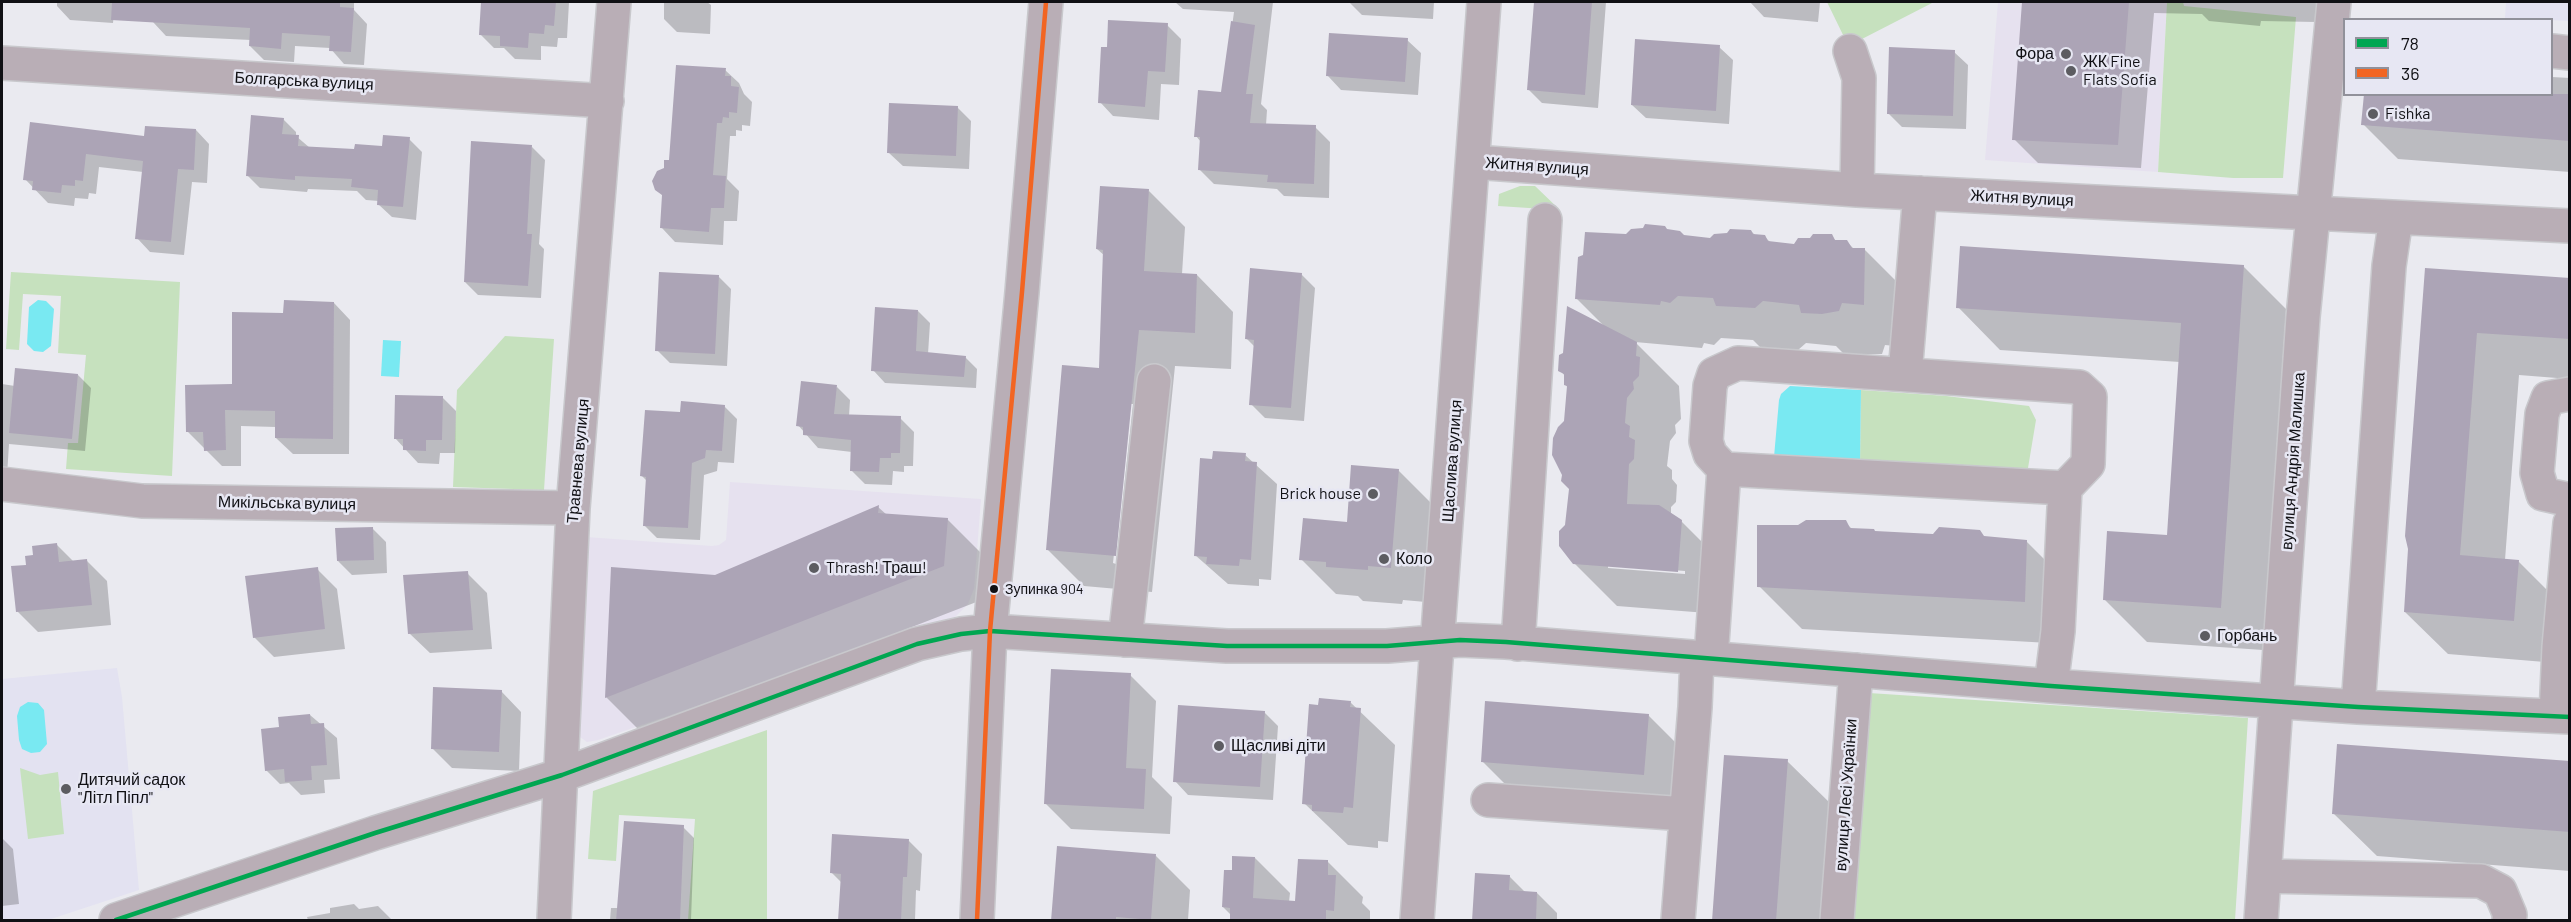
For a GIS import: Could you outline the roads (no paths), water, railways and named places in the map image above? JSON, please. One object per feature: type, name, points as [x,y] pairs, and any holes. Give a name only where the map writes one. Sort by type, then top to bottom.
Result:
[{"type":"street","name":"Травнева вулиця","points":[[554,921],[573,508],[614,2]]},
{"type":"street","points":[[976,921],[990,631],[1021,304],[1046,2]]},
{"type":"street","name":"Щаслива вулиця","points":[[1417,921],[1484,2]]},
{"type":"street","name":"вулиця Андрія Малишка","points":[[2261,921],[2303,317],[2314,214],[2338,37],[2334,2]]},
{"type":"street","points":[[1850,51],[1859,78],[1857,190]]},
{"type":"street","points":[[2553,51],[2570,53]]},
{"type":"street","name":"Болгарська вулиця","points":[[2,63],[607,101]]},
{"type":"street","name":"Житня вулиця","points":[[1474,162],[1857,190],[2570,226]]},
{"type":"street","points":[[1905,374],[1920,193]]},
{"type":"street","points":[[2358,707],[2389,266],[2396,218]]},
{"type":"street","points":[[1518,644],[1545,220]]},
{"type":"street","points":[[2051,686],[2058,632],[2065,488],[2088,464],[2090,397],[2079,387],[1738,363],[1714,374],[1710,386],[1706,441],[1710,454],[1724,469],[2065,488]]},
{"type":"street","points":[[1125,640],[1155,381]]},
{"type":"street","points":[[2570,394],[2548,398],[2542,414],[2537,473],[2543,494],[2570,500]]},
{"type":"street","points":[[1678,921],[1695,707],[1704,657],[1724,469]]},
{"type":"street","name":"Микільська вулиця","points":[[2,484],[142,501],[573,508]]},
{"type":"street","points":[[116,921],[375,833],[562,775],[917,644],[961,634],[990,631],[1227,646],[1387,646],[1460,640],[1704,657],[2051,686],[2358,707],[2563,717],[2559,647],[2570,523]]},
{"type":"street","name":"вулиця Лесі Українки","points":[[1837,921],[1856,670]]},
{"type":"street","points":[[1488,800],[1686,814]]},
{"type":"street","points":[[2264,876],[2481,881],[2500,891],[2510,915],[2509,921]]},
{"type":"water","points":[[38,300],[46,301],[54,309],[51,346],[43,352],[34,351],[27,344],[29,307]]},
{"type":"water","points":[[383,340],[401,341],[399,377],[381,376]]},
{"type":"water","points":[[1790,386],[1861,390],[1860,464],[1774,457],[1779,400],[1781,394]]},
{"type":"water","points":[[28,702],[38,703],[44,710],[47,744],[40,752],[31,753],[22,749],[19,740],[17,716],[20,707]]},
{"type":"place","name":"Фора","points":[[2066,54]]},
{"type":"place","name":"ЖК Fine Flats Sofia","points":[[2071,71]]},
{"type":"place","name":"Fishka","points":[[2373,114]]},
{"type":"place","name":"Brick house","points":[[1373,494]]},
{"type":"place","name":"Коло","points":[[1384,559]]},
{"type":"place","name":"Thrash! Траш!","points":[[814,568]]},
{"type":"place","name":"Зупинка 904","points":[[994,589]]},
{"type":"place","name":"Горбань","points":[[2205,636]]},
{"type":"place","name":"Щасливі діти","points":[[1219,746]]},
{"type":"place","name":"Дитячий садок \"Літл Піпл\"","points":[[66,789]]}]
